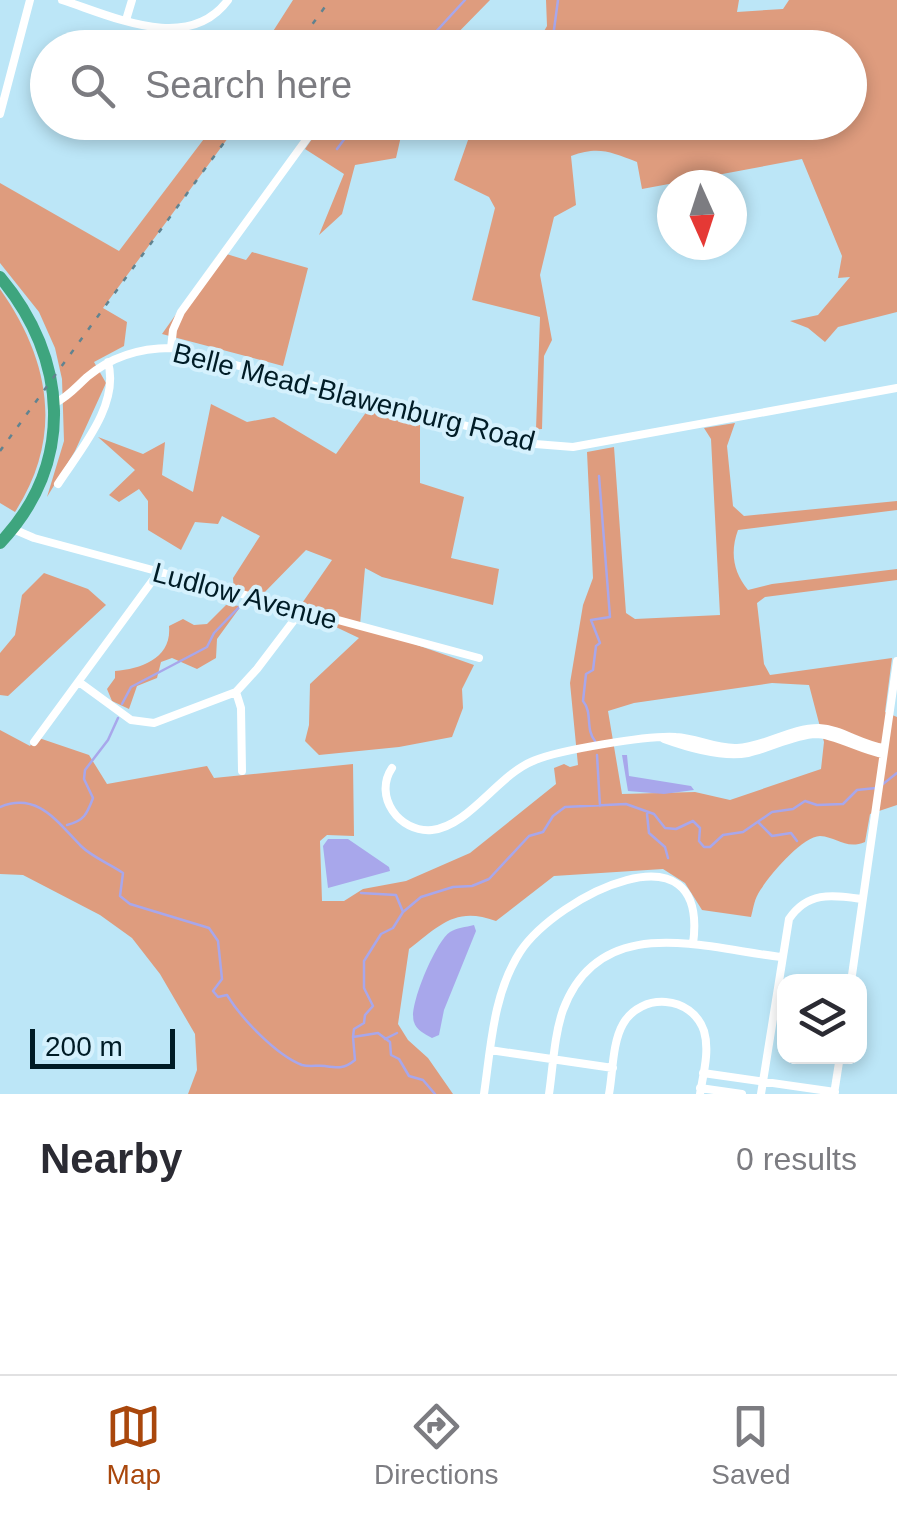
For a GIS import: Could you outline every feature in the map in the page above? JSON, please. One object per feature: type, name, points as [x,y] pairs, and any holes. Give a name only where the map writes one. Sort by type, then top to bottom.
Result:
[{"type":"highway","points":[[0,277],[24,308],[44,347],[61,396],[40,481],[13,529],[0,543]]},
{"type":"street","points":[[0,114],[30,0]]},
{"type":"street","points":[[62,0],[126,20],[173,29],[192,26],[228,0]]},
{"type":"street","points":[[126,20],[132,0]]},
{"type":"street","points":[[171,348],[180,312],[306,140]]},
{"type":"street","name":"Belle Mead-Blawenburg Road","points":[[108,362],[141,350],[171,348],[518,440],[560,447],[897,388]]},
{"type":"street","points":[[58,484],[106,404],[111,385],[108,362],[61,396]]},
{"type":"street","name":"Ludlow Avenue","points":[[13,529],[34,538],[479,658]]},
{"type":"street","points":[[34,742],[158,572]]},
{"type":"street","points":[[80,682],[131,720],[148,724],[236,692],[301,610]]},
{"type":"street","points":[[851,974],[897,661]]},
{"type":"street","points":[[236,692],[241,708],[242,771]]},
{"type":"street","points":[[392,768],[384,787],[391,809],[409,825],[432,830],[454,822],[513,772],[537,759],[617,744],[674,736],[711,748],[749,750],[811,729],[884,751]]},
{"type":"street","points":[[484,1094],[501,992],[520,952],[547,921],[580,898],[624,881],[665,879],[680,888],[692,904],[696,918],[693,944]]},
{"type":"street","points":[[761,1094],[786,925],[803,903],[822,896],[862,900]]},
{"type":"street","points":[[549,1094],[559,1026],[567,1002],[597,963],[636,944],[666,942],[780,957]]},
{"type":"street","points":[[610,1094],[618,1034],[626,1019],[640,1007],[667,1001],[691,1012],[701,1025],[706,1042],[700,1091],[742,1094]]},
{"type":"street","points":[[490,1050],[613,1068]]},
{"type":"street","points":[[703,1073],[834,1093],[839,1064]]},
{"type":"shaded area","points":[[293,0],[490,0],[461,30],[274,30]]},
{"type":"shaded area","points":[[546,0],[739,0],[737,12],[783,9],[789,0],[897,0],[897,312],[838,327],[825,342],[808,328],[790,321],[818,315],[850,277],[838,278],[842,256],[802,159],[743,170],[657,170],[657,186],[642,189],[637,162],[604,152],[571,156],[576,205],[554,217],[540,275],[552,340],[544,356],[542,429],[528,430],[536,429],[540,317],[472,300],[495,208],[489,197],[454,180],[468,140],[867,140],[867,30],[545,30]]},
{"type":"shaded area","points":[[203,140],[227,140],[103,308],[127,322],[124,346],[94,362],[106,383],[75,451],[47,497],[64,441],[62,379],[55,348],[39,312],[0,263],[0,183],[119,251]]},
{"type":"shaded area","points":[[311,140],[400,140],[396,158],[355,165],[342,214],[319,235],[344,174],[305,149]]},
{"type":"shaded area","points":[[220,252],[246,260],[252,252],[308,268],[283,366],[162,334]]},
{"type":"shaded area","points":[[0,289],[30,343],[45,399],[40,455],[15,512],[0,503]]},
{"type":"shaded area","points":[[211,404],[247,422],[274,417],[336,454],[367,411],[420,425],[420,483],[464,497],[451,558],[499,569],[493,605],[382,577],[365,568],[360,625],[474,665],[462,689],[463,708],[452,737],[319,755],[305,741],[310,684],[359,638],[298,609],[332,560],[306,550],[259,598],[234,592],[233,578],[260,536],[222,516],[218,524],[195,522],[181,550],[148,530],[148,501],[139,489],[119,502],[109,495],[135,470],[98,437],[143,454],[165,442],[162,475],[193,492]]},
{"type":"shaded area","points":[[735,423],[727,446],[733,506],[744,516],[897,501],[897,510],[738,530],[734,554],[736,569],[748,590],[897,569],[897,580],[765,597],[757,603],[764,664],[770,675],[892,658],[885,712],[897,717],[897,805],[870,814],[865,842],[847,844],[820,836],[804,843],[762,887],[751,917],[702,910],[685,883],[663,869],[554,876],[496,921],[470,916],[449,920],[409,949],[398,1024],[453,1094],[188,1094],[197,1070],[195,1034],[160,974],[132,938],[100,915],[23,875],[0,874],[0,730],[30,746],[36,737],[89,755],[107,784],[207,766],[214,778],[353,764],[354,836],[327,835],[320,841],[322,901],[344,901],[363,889],[406,881],[470,853],[556,784],[554,768],[578,765],[570,683],[583,605],[593,578],[587,452],[614,447],[626,613],[635,619],[720,615],[711,439],[704,428]],"holes":[[[772,683],[809,685],[824,742],[821,769],[730,800],[695,792],[622,794],[608,711],[634,703]]]},
{"type":"shaded area","points":[[44,573],[88,589],[106,605],[8,696],[0,695],[0,653],[15,635],[22,595]]},
{"type":"shaded area","points":[[226,605],[241,606],[217,639],[216,658],[197,669],[172,658],[161,662],[157,678],[137,686],[129,709],[112,701],[107,689],[115,671],[153,660],[166,646],[169,626],[183,619],[194,625],[207,624]]},
{"type":"water","points":[[622,755],[627,755],[629,776],[691,786],[694,790],[664,794],[628,791]]},
{"type":"water","points":[[328,839],[348,839],[390,871],[328,888],[323,846]]},
{"type":"water","points":[[474,925],[476,931],[444,1010],[439,1035],[432,1038],[414,1022],[419,989],[444,938],[452,931]]},
{"type":"waterway","points":[[438,30],[465,0]]},
{"type":"waterway","points":[[554,30],[558,0]]},
{"type":"waterway","points":[[337,149],[344,140]]},
{"type":"waterway","points":[[595,741],[583,701],[586,674],[593,670],[596,646],[600,643],[591,620],[610,617],[599,476]]},
{"type":"waterway","points":[[122,704],[131,687],[207,647],[214,633],[244,602]]},
{"type":"waterway","points":[[67,825],[81,819],[89,808],[93,798],[84,779],[85,770],[108,740],[118,718]]},
{"type":"waterway","points":[[597,755],[600,806]]},
{"type":"waterway","points":[[883,784],[897,773]]},
{"type":"waterway","points":[[353,1037],[354,1029],[364,1023],[373,1006],[364,988],[364,961],[381,934],[393,928],[403,912],[421,897],[489,879],[529,836],[543,832],[553,816],[565,807],[626,804],[654,814],[665,828],[676,829],[693,821],[700,828],[699,841],[710,847],[723,835],[743,832],[772,812],[793,809],[805,801],[817,805],[843,804],[857,790],[876,788]]},
{"type":"waterway","points":[[0,807],[13,803],[36,806],[55,819],[85,850],[123,873],[120,896],[130,904],[209,928],[218,941],[222,979],[213,991],[218,997],[227,995],[250,1025],[281,1053],[302,1065],[341,1067],[355,1060],[353,1037],[378,1033],[390,1042],[391,1055],[399,1059],[409,1076],[423,1080],[435,1094]]},
{"type":"waterway","points":[[647,814],[649,833],[665,847],[668,858]]},
{"type":"waterway","points":[[758,822],[772,836],[791,833],[797,841]]},
{"type":"waterway","points":[[361,893],[396,895],[403,912]]},
{"type":"waterway","points":[[385,1039],[397,1033]]},
{"type":"railway","points":[[308,30],[330,0]]},
{"type":"railway","points":[[0,451],[226,140]]}]
